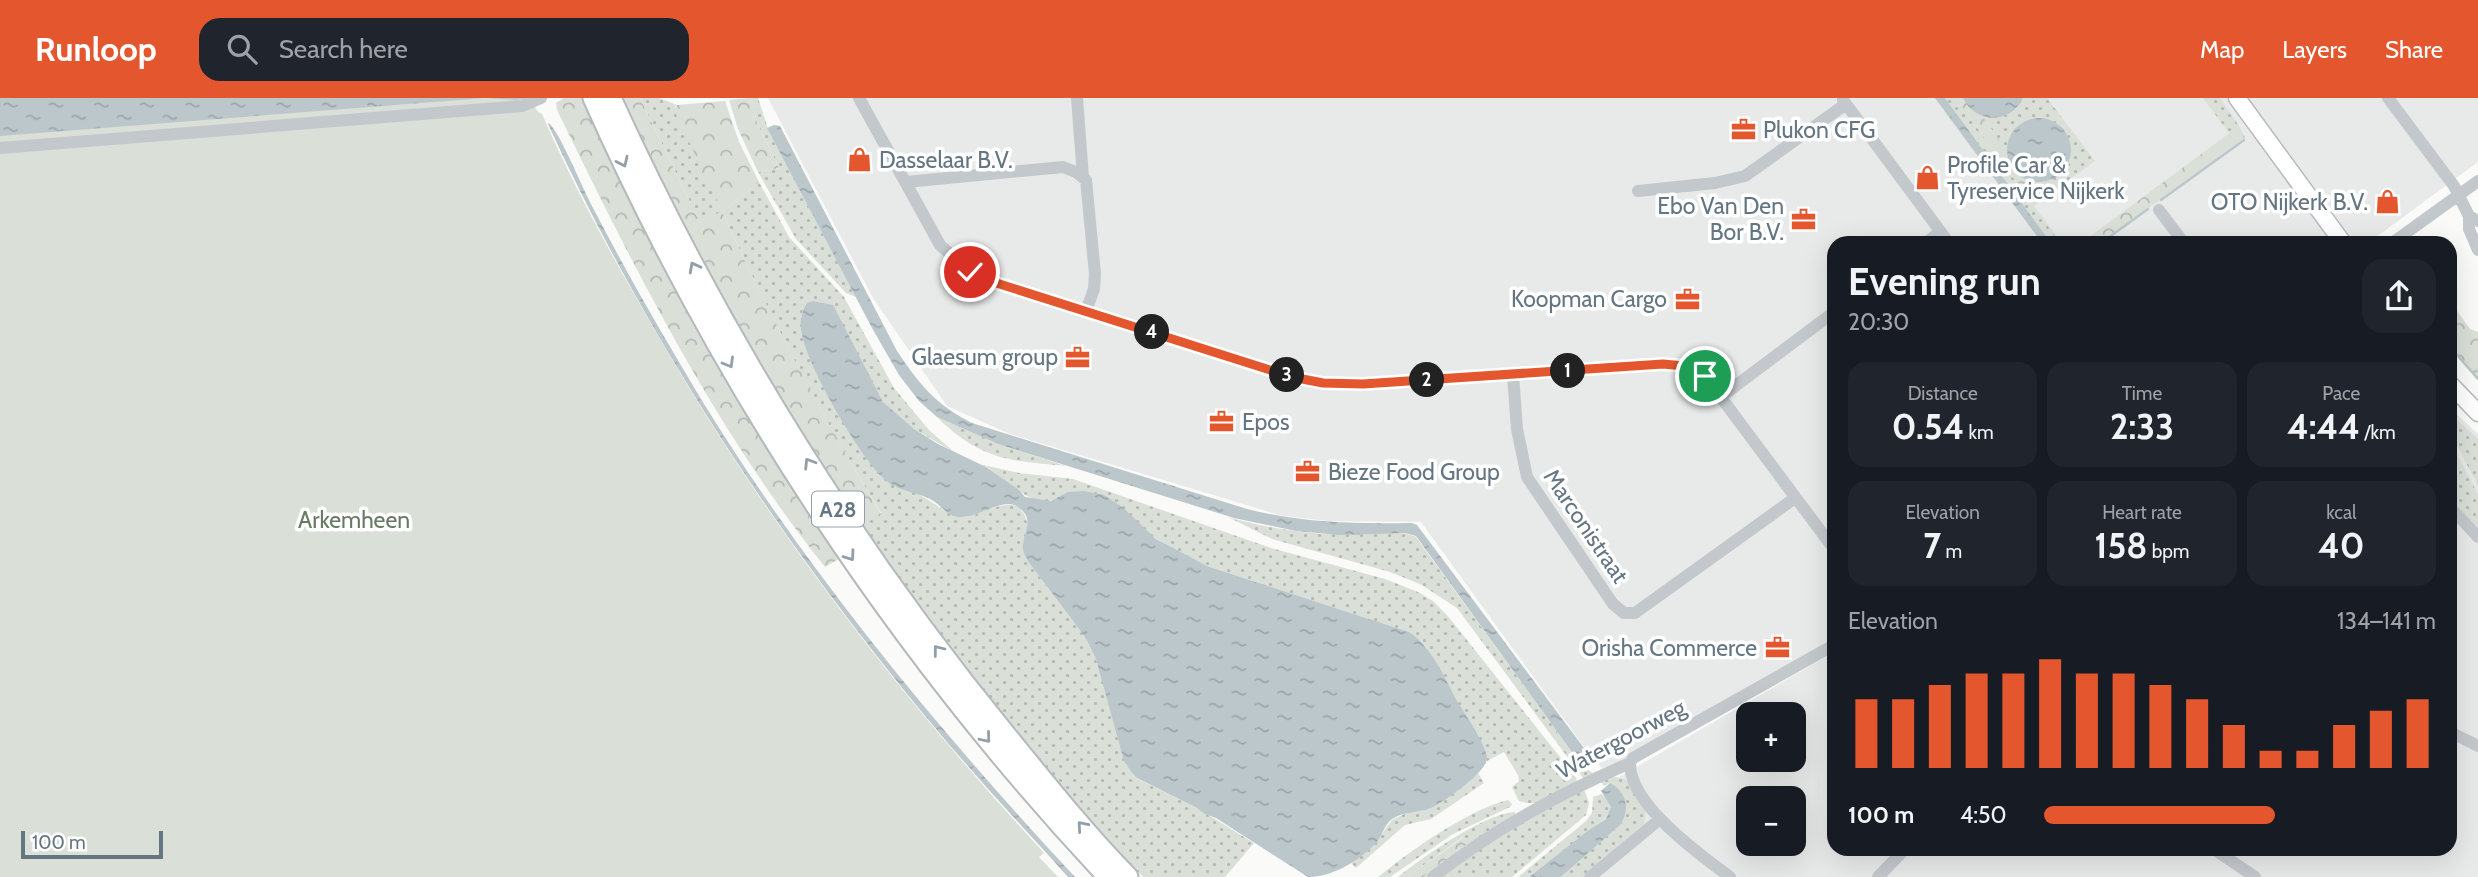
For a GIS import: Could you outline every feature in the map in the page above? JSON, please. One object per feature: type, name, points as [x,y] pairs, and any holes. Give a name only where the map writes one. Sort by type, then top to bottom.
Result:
[{"type":"highway","name":"A28","points":[[603,99],[636,192],[688,292],[760,418],[825,522],[961,707],[1033,795],[1108,877]]},
{"type":"highway","name":"A28","points":[[603,99],[708,293],[779,415],[906,610],[1043,781],[1128,877]]},
{"type":"main road","points":[[2236,98],[2338,236]]},
{"type":"main road","points":[[2457,391],[2478,413]]},
{"type":"street","points":[[0,148],[522,106],[541,98]]},
{"type":"street","points":[[859,98],[940,244],[970,272],[990,281],[1292,377],[1323,383],[1363,384],[1679,364],[1695,367],[1722,396],[1827,540]]},
{"type":"street","points":[[1077,98],[1083,177]]},
{"type":"street","points":[[2388,98],[2474,218],[2469,229],[2478,250]]},
{"type":"street","points":[[1638,191],[1716,183],[1745,176],[1844,101],[1943,236]]},
{"type":"street","points":[[906,182],[1063,167],[1083,177],[1086,180],[1095,274],[1094,289],[1086,311]]},
{"type":"street","points":[[2402,236],[2478,181]]},
{"type":"street","points":[[2159,209],[2179,236]]},
{"type":"street","points":[[1935,236],[1940,232]]},
{"type":"street","points":[[1722,396],[1827,317]]},
{"type":"street","name":"Marconistraat","points":[[1513,375],[1517,429],[1527,477],[1613,604],[1624,613],[1635,613],[1795,498]]},
{"type":"street","points":[[2457,514],[2478,537]]},
{"type":"street","name":"Watergoorweg","points":[[1433,877],[1478,844],[1524,816],[1629,763],[1633,758],[1827,649]]},
{"type":"street","points":[[2457,736],[2478,746]]},
{"type":"street","points":[[1629,763],[1635,784],[1660,819],[1730,877]]},
{"type":"street","points":[[1590,877],[1660,819]]},
{"type":"street","points":[[1878,877],[1898,856]]},
{"type":"street","points":[[2224,856],[2255,877]]},
{"type":"shaded area","points":[[768,98],[2478,98],[2478,162],[2378,236],[1827,236],[1827,644],[1621,761],[1602,768],[1421,522],[1329,521],[1283,516],[1010,434],[947,406],[873,298]]},
{"type":"shaded area","points":[[2457,414],[2478,434],[2478,877],[1568,877],[1614,780],[1736,709],[1736,772],[1806,772],[1806,702],[1748,702],[1827,656],[1827,856],[2457,856]]},
{"type":"green space","name":"Arkemheen","points":[[0,98],[530,98],[542,114],[582,198],[626,280],[699,404],[743,472],[836,604],[937,731],[1044,853],[1039,857],[1058,877],[0,877]]},
{"type":"green space","points":[[564,98],[583,98],[639,218],[701,335],[733,392],[839,559],[825,567],[747,459],[712,403],[646,287],[557,110],[556,103]]},
{"type":"green space","points":[[620,98],[640,98],[700,223],[722,211],[674,110],[677,105],[725,101],[739,142],[759,182],[722,212],[797,365],[881,514],[858,527],[849,515],[706,272]]},
{"type":"green space","points":[[640,98],[659,98],[677,105],[675,107],[723,211],[759,182],[789,237],[844,297],[894,388],[929,430],[954,452],[914,429],[896,415],[883,402],[872,381],[803,310],[802,334],[917,494],[960,517],[1006,505],[1014,505],[1021,510],[1028,529],[1024,547],[1027,560],[1085,637],[1096,659],[1119,742],[1134,777],[1197,808],[1254,843],[1225,877],[1143,877],[1078,811],[1029,755],[858,527],[881,513],[797,365],[722,212],[700,223]]},
{"type":"green space","points":[[749,98],[758,98],[769,132],[856,297],[846,293],[796,239],[758,172],[779,168],[757,123],[752,100]]},
{"type":"green space","points":[[1945,98],[1956,98],[2055,236],[2046,236]]},
{"type":"green space","points":[[1956,98],[1963,98],[1972,111],[1983,117],[2007,151],[2015,171],[2028,179],[2034,206],[2055,236]]},
{"type":"green space","points":[[2023,98],[2047,98],[2095,161],[2034,206],[2028,179],[2047,180],[2061,171],[2069,148],[2066,132],[2027,120],[2017,127],[2007,151],[1983,117],[2005,112]]},
{"type":"green space","points":[[2203,98],[2220,98],[2239,126],[2229,133]]},
{"type":"green space","points":[[729,100],[752,100],[757,123],[779,168],[758,172],[738,129]]},
{"type":"green space","points":[[2239,126],[2245,137],[2111,236],[2090,236]]},
{"type":"green space","points":[[2457,311],[2470,329],[2478,332],[2478,380],[2457,355]]},
{"type":"green space","points":[[937,417],[998,444],[1066,466],[1011,459],[981,450],[952,431]]},
{"type":"green space","points":[[2457,420],[2478,439],[2478,486],[2457,445]]},
{"type":"green space","points":[[2457,455],[2478,494],[2478,528],[2457,506]]},
{"type":"green space","points":[[983,465],[1019,473],[1073,479],[1271,548],[1385,579],[1418,592],[1433,601],[1447,615],[1578,783],[1542,801],[1519,801],[1512,787],[1519,781],[1518,775],[1504,752],[1487,761],[1426,647],[1409,632],[1207,566],[1173,550],[1144,530],[1068,492],[1053,500],[1035,499],[1017,490]]},
{"type":"green space","points":[[1228,517],[1312,533],[1386,532],[1416,537],[1582,766],[1593,773],[1583,778],[1457,608],[1420,584],[1390,572],[1272,539]]},
{"type":"green space","points":[[1478,773],[1484,783],[1431,819],[1405,825],[1356,868],[1350,862],[1373,846],[1392,820],[1464,785]]},
{"type":"green space","points":[[1613,776],[1627,780],[1646,810],[1644,824],[1583,877],[1561,877],[1620,825],[1610,783],[1604,786],[1600,781]]},
{"type":"green space","points":[[1581,790],[1585,791],[1589,803],[1586,815],[1512,877],[1441,877],[1490,840]]},
{"type":"green space","points":[[1602,794],[1610,804],[1611,810],[1607,816],[1529,877],[1518,877],[1586,821],[1592,813],[1593,797]]},
{"type":"green space","points":[[1508,800],[1512,804],[1510,807],[1453,834],[1390,877],[1378,877],[1406,855],[1458,822]]},
{"type":"green space","points":[[1515,812],[1515,815],[1428,877],[1423,877],[1470,841],[1463,837],[1407,877],[1398,877],[1471,828],[1502,814]]},
{"type":"green space","points":[[1464,837],[1471,841],[1423,877],[1407,877]]},
{"type":"water","points":[[0,98],[485,98],[0,136]]},
{"type":"water","points":[[485,98],[529,98],[516,100]]},
{"type":"water","points":[[1935,98],[1945,98],[2046,236],[2037,236]]},
{"type":"water","points":[[1963,98],[2023,98],[2010,113],[1993,118],[1976,113],[1968,107]]},
{"type":"water","points":[[2039,118],[2062,127],[2071,150],[2062,173],[2039,182],[2016,173],[2007,150],[2016,127]]},
{"type":"water","points":[[549,123],[675,355],[704,404],[787,529],[925,708],[1075,877],[1068,877],[931,723],[821,583],[769,510],[673,361],[587,205]]},
{"type":"water","points":[[780,126],[897,351],[921,384],[948,409],[972,423],[1247,509],[1309,520],[1417,525],[1593,760],[1592,766],[1582,766],[1416,536],[1405,533],[1339,535],[1296,531],[1234,518],[998,444],[937,417],[919,401],[899,375],[872,328],[767,128]]},
{"type":"water","points":[[813,301],[833,305],[883,402],[914,429],[986,467],[1025,497],[1051,501],[1068,492],[1084,491],[1104,495],[1122,507],[1156,539],[1207,566],[1409,632],[1437,663],[1475,729],[1487,758],[1481,770],[1439,804],[1392,819],[1377,842],[1352,863],[1326,874],[1308,877],[1216,818],[1135,777],[1124,761],[1096,659],[1085,637],[1027,560],[1023,547],[1027,520],[1023,511],[1011,504],[959,517],[951,515],[930,499],[899,488],[882,477],[860,450],[813,367],[801,330],[801,318],[807,303]]},
{"type":"water","points":[[1610,783],[1620,791],[1625,801],[1625,813],[1620,825],[1561,877],[1529,877],[1606,819],[1611,807],[1601,791]]},
{"type":"waterway","points":[[2161,200],[2244,140]]},
{"type":"waterway","points":[[2111,236],[2148,209]]},
{"type":"waterway","points":[[2457,355],[2478,379]]},
{"type":"place","name":"Plukon CFG","points":[[1743,130]]},
{"type":"place","name":"Dasselaar B.V.","points":[[859,160]]},
{"type":"place","name":"Profile Car & Tyreservice Nijkerk","points":[[1927,178]]},
{"type":"place","name":"OTO Nijkerk B.V.","points":[[2388,202]]},
{"type":"place","name":"Ebo Van Den Bor B.V.","points":[[1804,219]]},
{"type":"place","name":"Koopman Cargo","points":[[1687,299]]},
{"type":"place","name":"Glaesum group","points":[[1078,357]]},
{"type":"place","name":"Epos","points":[[1222,422]]},
{"type":"place","name":"Bieze Food Group","points":[[1308,472]]},
{"type":"place","name":"Orisha Commerce","points":[[1777,648]]},
{"type":"route","points":[[970,272],[990,281],[1292,377],[1323,383],[1363,384],[1663,364],[1695,367],[1705,376]]}]
